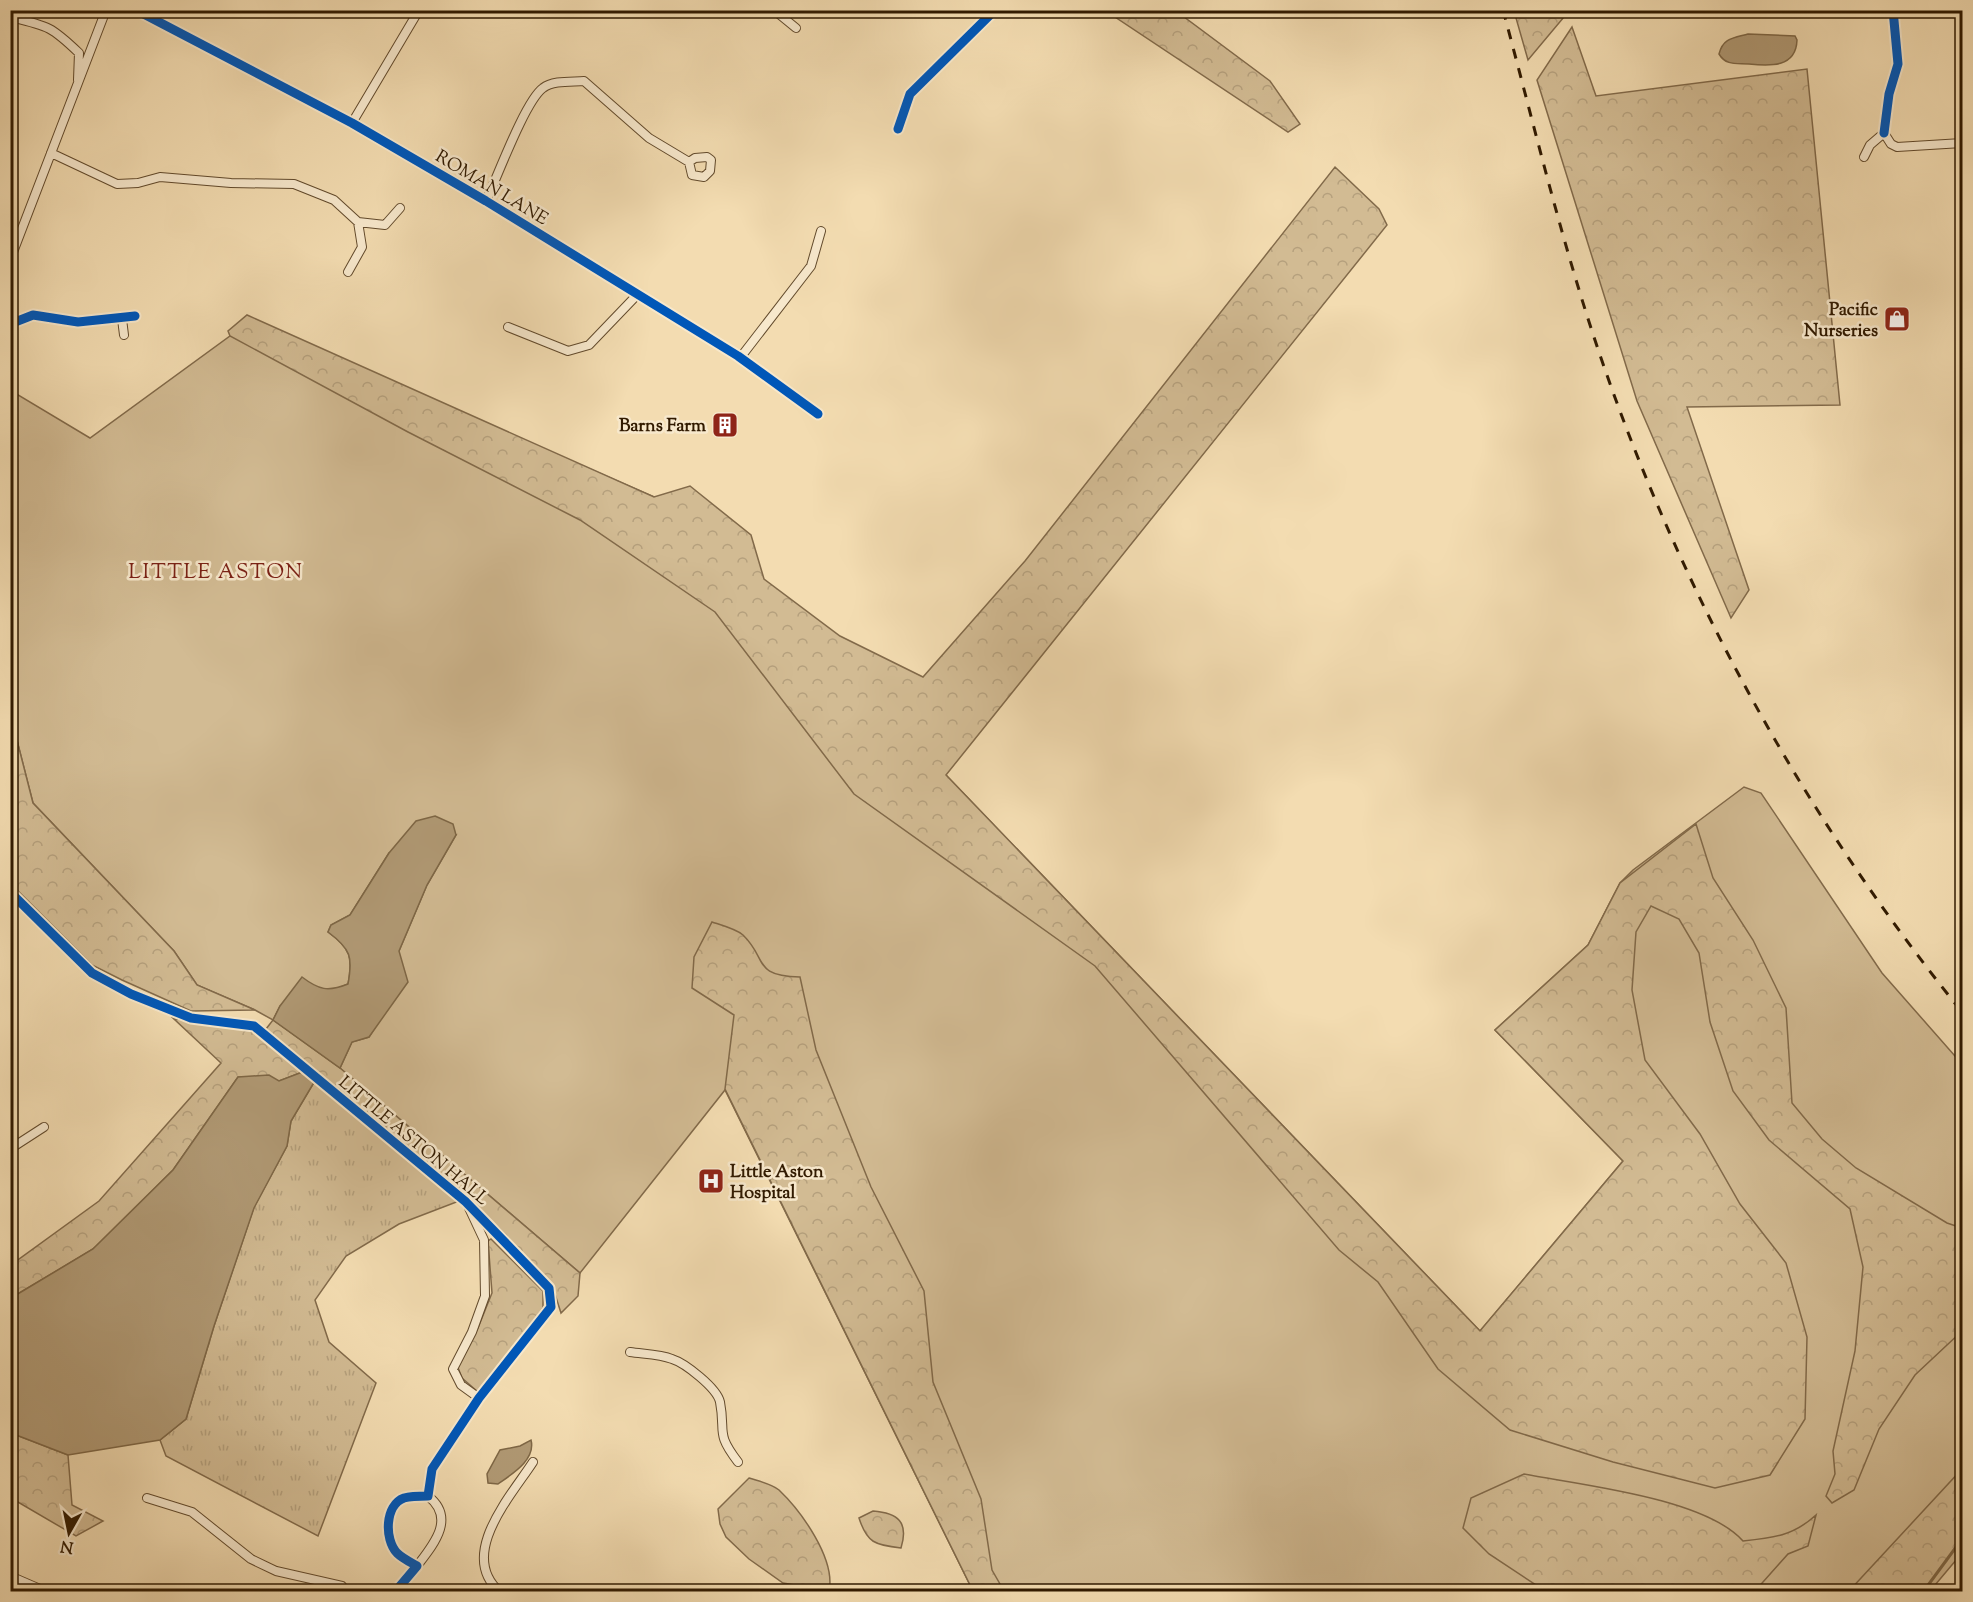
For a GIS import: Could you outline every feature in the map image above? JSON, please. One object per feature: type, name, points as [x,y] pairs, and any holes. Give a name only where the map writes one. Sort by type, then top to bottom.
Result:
[{"type":"street","points":[[10,260],[78,88],[106,10]]},
{"type":"street","name":"ROMAN LANE","points":[[136,10],[352,123],[486,201],[636,296],[740,358],[818,414]]},
{"type":"street","points":[[352,123],[419,10]]},
{"type":"street","points":[[774,10],[796,28]]},
{"type":"street","points":[[898,129],[910,94],[994,10]]},
{"type":"street","points":[[1893,10],[1898,64],[1889,94],[1884,133],[1891,144],[1898,147],[1962,143]]},
{"type":"street","points":[[10,16],[49,26],[79,53],[78,88]]},
{"type":"street","points":[[486,201],[529,107],[542,88],[556,83],[584,81],[649,138],[689,162]]},
{"type":"street","points":[[1864,157],[1870,145],[1884,133]]},
{"type":"street","points":[[51,153],[117,184],[138,183],[160,177],[231,183],[294,184],[334,200],[358,222],[385,225],[400,208]]},
{"type":"street","points":[[348,272],[362,247],[358,222]]},
{"type":"street","points":[[740,358],[811,266],[821,231]]},
{"type":"street","points":[[508,327],[568,351],[589,345],[636,296]]},
{"type":"street","points":[[10,324],[33,315],[78,322],[135,316]]},
{"type":"street","points":[[122,319],[124,335]]},
{"type":"street","name":"LITTLE ASTON HALL","points":[[10,892],[92,973],[131,994],[190,1018],[254,1026],[466,1203],[549,1288],[551,1307],[479,1398],[432,1468],[428,1496]]},
{"type":"street","points":[[10,1149],[44,1127]]},
{"type":"street","name":"LITTLE ASTON HALL","points":[[466,1203],[484,1240],[485,1296],[472,1332],[453,1369],[461,1385],[479,1398]]},
{"type":"street","points":[[630,1352],[673,1359],[717,1392],[720,1403],[720,1432],[726,1446],[738,1462]]},
{"type":"street","points":[[500,1592],[488,1581],[484,1563],[486,1542],[495,1517],[533,1462]]},
{"type":"street","points":[[395,1592],[417,1566],[433,1543],[442,1517],[438,1504],[428,1496],[403,1498],[393,1507],[388,1525],[391,1544],[396,1552],[417,1566]]},
{"type":"street","points":[[147,1498],[192,1512],[251,1559],[276,1570],[342,1586],[347,1592]]},
{"type":"street","points":[[10,1576],[47,1592]]},
{"type":"green space","points":[[1514,10],[1569,11],[1528,60]]},
{"type":"green space","points":[[1106,11],[1176,11],[1270,81],[1300,124],[1288,132]]},
{"type":"green space","points":[[1572,27],[1596,96],[1807,69],[1840,405],[1687,407],[1749,590],[1731,618],[1637,401],[1537,80]]},
{"type":"green space","points":[[1335,167],[1379,209],[1387,225],[946,775],[1480,1331],[1623,1161],[1495,1030],[1588,945],[1620,883],[1696,824],[1713,878],[1753,940],[1786,1008],[1792,1103],[1822,1139],[1856,1168],[1947,1223],[1962,1228],[1962,1331],[1915,1375],[1879,1429],[1854,1490],[1832,1503],[1826,1496],[1835,1474],[1833,1451],[1855,1351],[1863,1267],[1850,1209],[1769,1140],[1733,1091],[1710,1022],[1699,953],[1679,919],[1651,906],[1636,932],[1632,990],[1645,1060],[1700,1134],[1740,1204],[1786,1263],[1807,1337],[1805,1419],[1770,1475],[1715,1488],[1613,1462],[1510,1430],[1438,1369],[1378,1282],[1339,1250],[1095,966],[854,794],[715,612],[580,520],[408,432],[230,336],[228,331],[247,315],[654,497],[690,486],[751,535],[764,579],[840,636],[923,677],[1025,561]]},
{"type":"green space","points":[[230,336],[285,336],[654,497],[946,775],[1480,1331],[1623,1161],[1495,1030],[1588,945],[1620,883],[1633,870],[1744,787],[1761,793],[1882,973],[1962,1064],[1962,1535],[1911,1591],[973,1591],[725,1090],[580,1273],[340,1068],[352,1042],[369,1037],[384,1013],[399,951],[427,885],[456,835],[389,853],[350,915],[331,925],[328,932],[342,944],[348,954],[350,967],[348,984],[331,991],[315,987],[280,1006],[273,1020],[197,985],[174,951],[33,803],[10,713],[10,390],[90,438]]},
{"type":"green space","points":[[10,713],[33,803],[174,951],[197,985],[255,1010],[191,1011],[92,965],[11,884]]},
{"type":"green space","points":[[712,922],[743,935],[767,970],[785,976],[800,977],[816,1050],[871,1187],[924,1291],[933,1382],[981,1499],[992,1570],[1004,1591],[973,1591],[725,1089],[734,1015],[692,988],[694,957]]},
{"type":"green space","points":[[173,1018],[252,1030],[305,1071],[279,1081],[238,1077],[173,1170],[93,1249],[11,1298],[11,1265],[99,1201],[221,1063]]},
{"type":"green space","points":[[273,1020],[340,1068],[580,1273],[578,1296],[561,1313],[553,1288],[500,1229],[266,1029]]},
{"type":"green space","points":[[316,1079],[459,1201],[399,1224],[346,1256],[315,1300],[329,1342],[376,1383],[318,1536],[166,1456],[160,1440],[186,1419],[254,1207],[287,1146],[291,1121]]},
{"type":"green space","points":[[491,1239],[543,1291],[543,1308],[478,1392],[462,1378],[457,1365],[478,1328],[492,1293],[488,1241]]},
{"type":"green space","points":[[11,1433],[68,1455],[72,1505],[103,1521],[76,1536],[11,1498]]},
{"type":"green space","points":[[1962,1469],[1962,1553],[1930,1591],[1849,1591]]},
{"type":"green space","points":[[1524,1474],[1641,1495],[1672,1504],[1701,1514],[1725,1526],[1743,1541],[1764,1539],[1791,1532],[1816,1515],[1808,1546],[1788,1554],[1755,1591],[1545,1591],[1489,1554],[1463,1528],[1471,1498]]},
{"type":"green space","points":[[749,1478],[769,1484],[779,1490],[797,1510],[815,1536],[822,1551],[830,1578],[829,1591],[783,1583],[749,1559],[726,1537],[720,1524],[718,1509]]},
{"type":"green space","points":[[873,1511],[889,1514],[899,1520],[904,1532],[901,1548],[878,1544],[865,1533],[859,1518]]},
{"type":"shaded area","points":[[1748,34],[1795,36],[1796,49],[1787,60],[1773,65],[1732,63],[1722,58],[1719,54],[1726,42]]},
{"type":"shaded area","points":[[435,816],[453,824],[456,835],[427,885],[399,951],[408,982],[369,1037],[352,1042],[340,1068],[273,1020],[280,1006],[302,977],[314,985],[329,989],[348,984],[350,960],[346,949],[328,932],[331,925],[350,915],[389,853],[416,821]]},
{"type":"shaded area","points":[[305,1071],[316,1079],[291,1121],[287,1146],[254,1208],[214,1326],[186,1419],[160,1440],[68,1455],[11,1433],[11,1298],[93,1249],[173,1170],[238,1077],[269,1075],[279,1081]]},
{"type":"shaded area","points":[[531,1440],[530,1454],[522,1466],[498,1484],[488,1483],[487,1474],[500,1450],[520,1446]]},
{"type":"waterway","points":[[1923,1592],[1962,1539]]},
{"type":"railway","points":[[1503,10],[1556,209],[1591,328],[1623,420],[1660,510],[1701,600],[1745,687],[1794,772],[1847,855],[1903,935],[1962,1012]]},
{"type":"cycle path","points":[[136,10],[352,123],[486,201],[738,356],[818,414]]},
{"type":"cycle path","points":[[898,129],[910,94],[995,10]]},
{"type":"cycle path","points":[[1884,133],[1889,94],[1898,64],[1893,10]]},
{"type":"cycle path","points":[[10,324],[33,315],[78,322],[135,316]]},
{"type":"cycle path","points":[[10,892],[92,973],[131,994],[191,1018],[254,1026],[466,1202],[549,1288],[551,1307],[479,1398],[432,1469],[428,1496],[404,1498],[393,1508],[388,1523],[393,1547],[399,1555],[417,1566],[395,1592]]},
{"type":"place","name":"Pacific Nurseries","points":[[1897,319]]},
{"type":"place","name":"Barns Farm","points":[[725,425]]},
{"type":"place","name":"Little Aston Hospital","points":[[711,1181]]},
{"type":"district","name":"LITTLE ASTON","points":[[216,571]]}]
